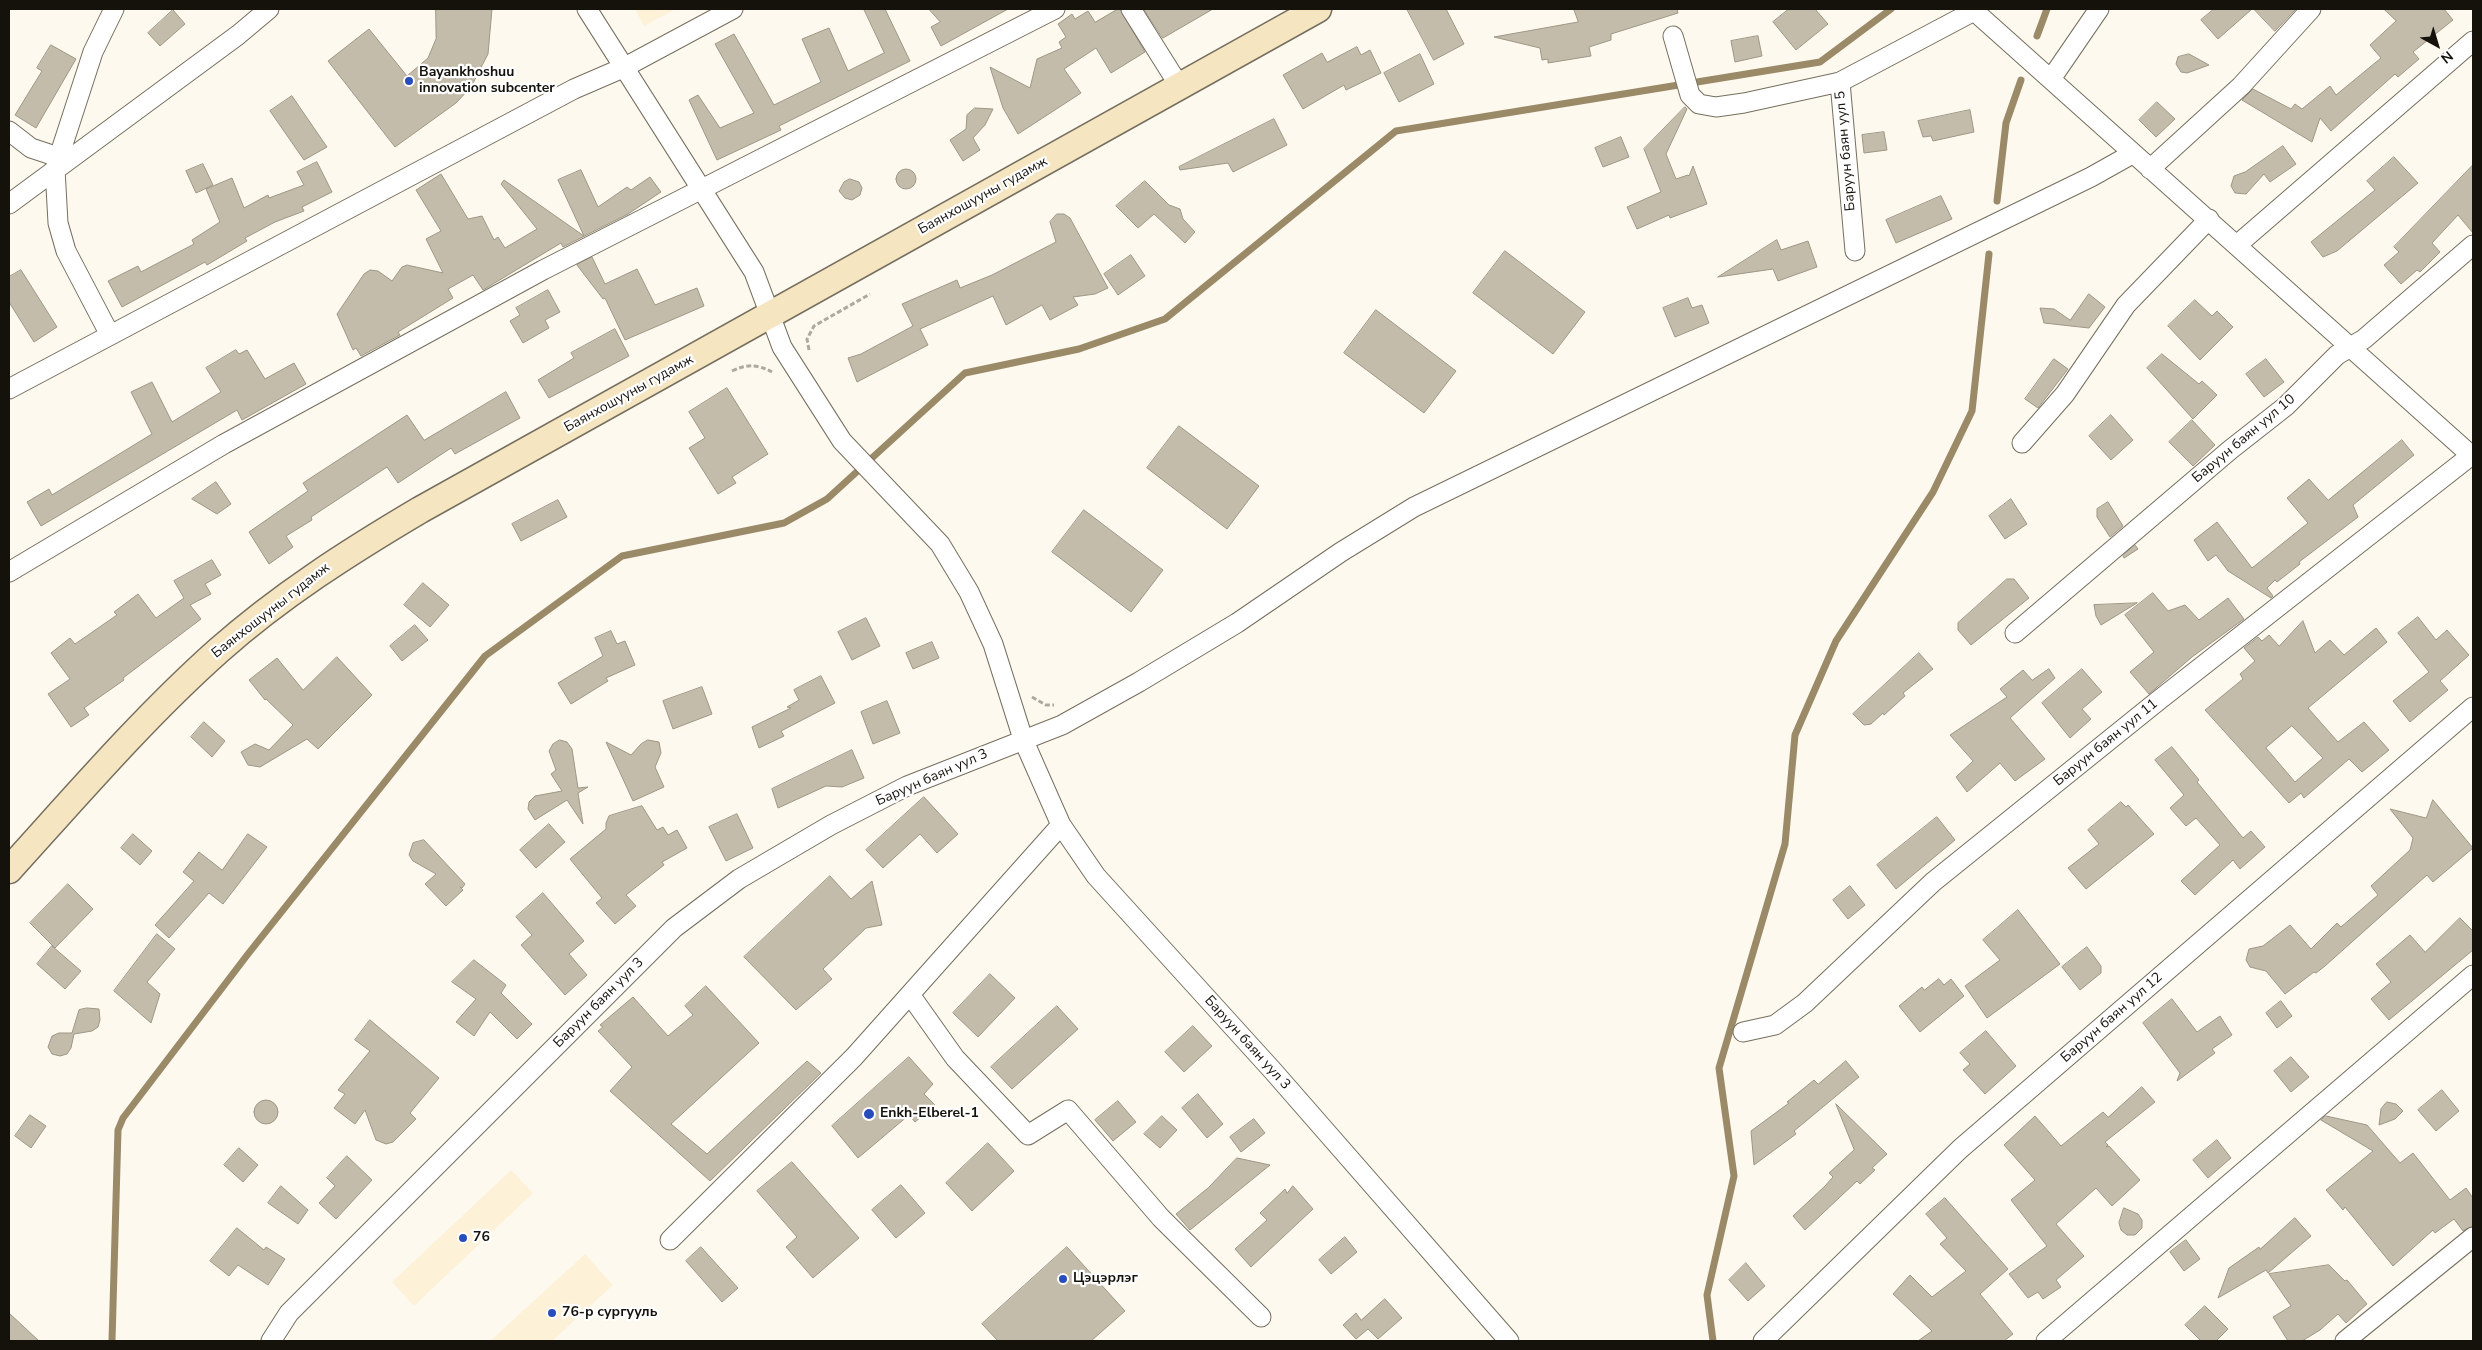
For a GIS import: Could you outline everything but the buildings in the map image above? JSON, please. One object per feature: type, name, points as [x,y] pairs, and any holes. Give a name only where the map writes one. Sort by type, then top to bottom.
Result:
[{"type":"main road","name":"Баянхошууны гудамж","points":[[9,870],[118,749],[176,689],[293,590],[332,564],[420,510],[1318,9]]},
{"type":"street","points":[[110,335],[66,251],[58,223],[57,163],[93,52],[114,9]]},
{"type":"street","points":[[9,204],[57,163],[238,35],[269,9]]},
{"type":"street","points":[[587,9],[754,272],[782,347],[842,441],[940,544],[969,592],[993,644],[1023,739],[1062,725],[1139,682],[1237,623],[1341,552],[1414,507],[2091,177],[2132,154]]},
{"type":"street","points":[[9,389],[574,89],[625,67],[733,9]]},
{"type":"street","points":[[9,572],[224,444],[543,270],[1055,9]]},
{"type":"street","points":[[1131,9],[1180,87]]},
{"type":"street","points":[[2051,79],[2099,9]]},
{"type":"street","points":[[2150,169],[2241,86],[2311,9]]},
{"type":"street","points":[[1973,10],[2132,154],[2208,219],[2473,456]]},
{"type":"street","name":"Баруун баян уул 5","points":[[1855,251],[1840,82],[1973,10]]},
{"type":"street","points":[[1673,36],[1690,95],[1699,104],[1716,106],[1744,103],[1840,82]]},
{"type":"street","points":[[2236,245],[2473,41]]},
{"type":"street","points":[[9,131],[30,148],[57,163]]},
{"type":"street","points":[[2022,443],[2065,394],[2126,305],[2208,219]]},
{"type":"street","name":"Баруун баян уул 10","points":[[2015,633],[2230,450],[2286,406],[2337,355],[2352,348],[2473,245]]},
{"type":"street","name":"Баруун баян уул 11","points":[[1743,1032],[1775,1025],[1805,1003],[1933,882],[2159,700],[2473,456]]},
{"type":"street","name":"Баруун баян уул 12","points":[[1762,1341],[1960,1149],[2473,707]]},
{"type":"street","name":"Баруун баян уул 3","points":[[271,1341],[289,1313],[674,928],[738,879],[831,825],[907,786],[1023,739],[1061,826],[1096,876],[1273,1071],[1509,1341]]},
{"type":"street","points":[[670,1240],[854,1057],[911,996],[1061,826]]},
{"type":"street","points":[[2046,1341],[2473,975]]},
{"type":"street","points":[[911,996],[955,1058],[1028,1135],[1068,1110],[1161,1218],[1261,1317]]},
{"type":"street","points":[[2345,1341],[2473,1237]]},
{"type":"path","points":[[810,352],[807,339],[814,326],[870,294]]},
{"type":"path","points":[[732,371],[743,366],[757,365],[774,375]]},
{"type":"path","points":[[1029,691],[1033,698],[1040,702],[1058,705]]},
{"type":"shaded area","points":[[635,9],[676,9],[644,26]]},
{"type":"shaded area","name":"76","points":[[511,1170],[533,1193],[414,1306],[392,1282]]},
{"type":"shaded area","name":"76-р сургууль","points":[[585,1254],[613,1285],[552,1341],[490,1341]]},
{"type":"waterway","points":[[112,1341],[118,1130],[123,1118],[248,954],[485,656],[622,556],[784,523],[827,499],[965,373],[1079,349],[1165,319],[1396,131],[1820,62],[1891,9]]},
{"type":"waterway","points":[[2037,36],[2047,9]]},
{"type":"waterway","points":[[1997,201],[2006,123],[2021,80]]},
{"type":"waterway","points":[[1713,1341],[1707,1295],[1734,1176],[1719,1068],[1785,844],[1795,735],[1836,641],[1933,492],[1972,411],[1989,254]]},
{"type":"place","name":"Bayankhoshuu innovation subcenter","points":[[409,81]]},
{"type":"place","name":"Enkh-Elberel-1","points":[[869,1114]]},
{"type":"place","name":"76","points":[[463,1238]]},
{"type":"place","name":"Цэцэрлэг","points":[[1063,1279]]},
{"type":"place","name":"76-р сургууль","points":[[552,1313]]}]
